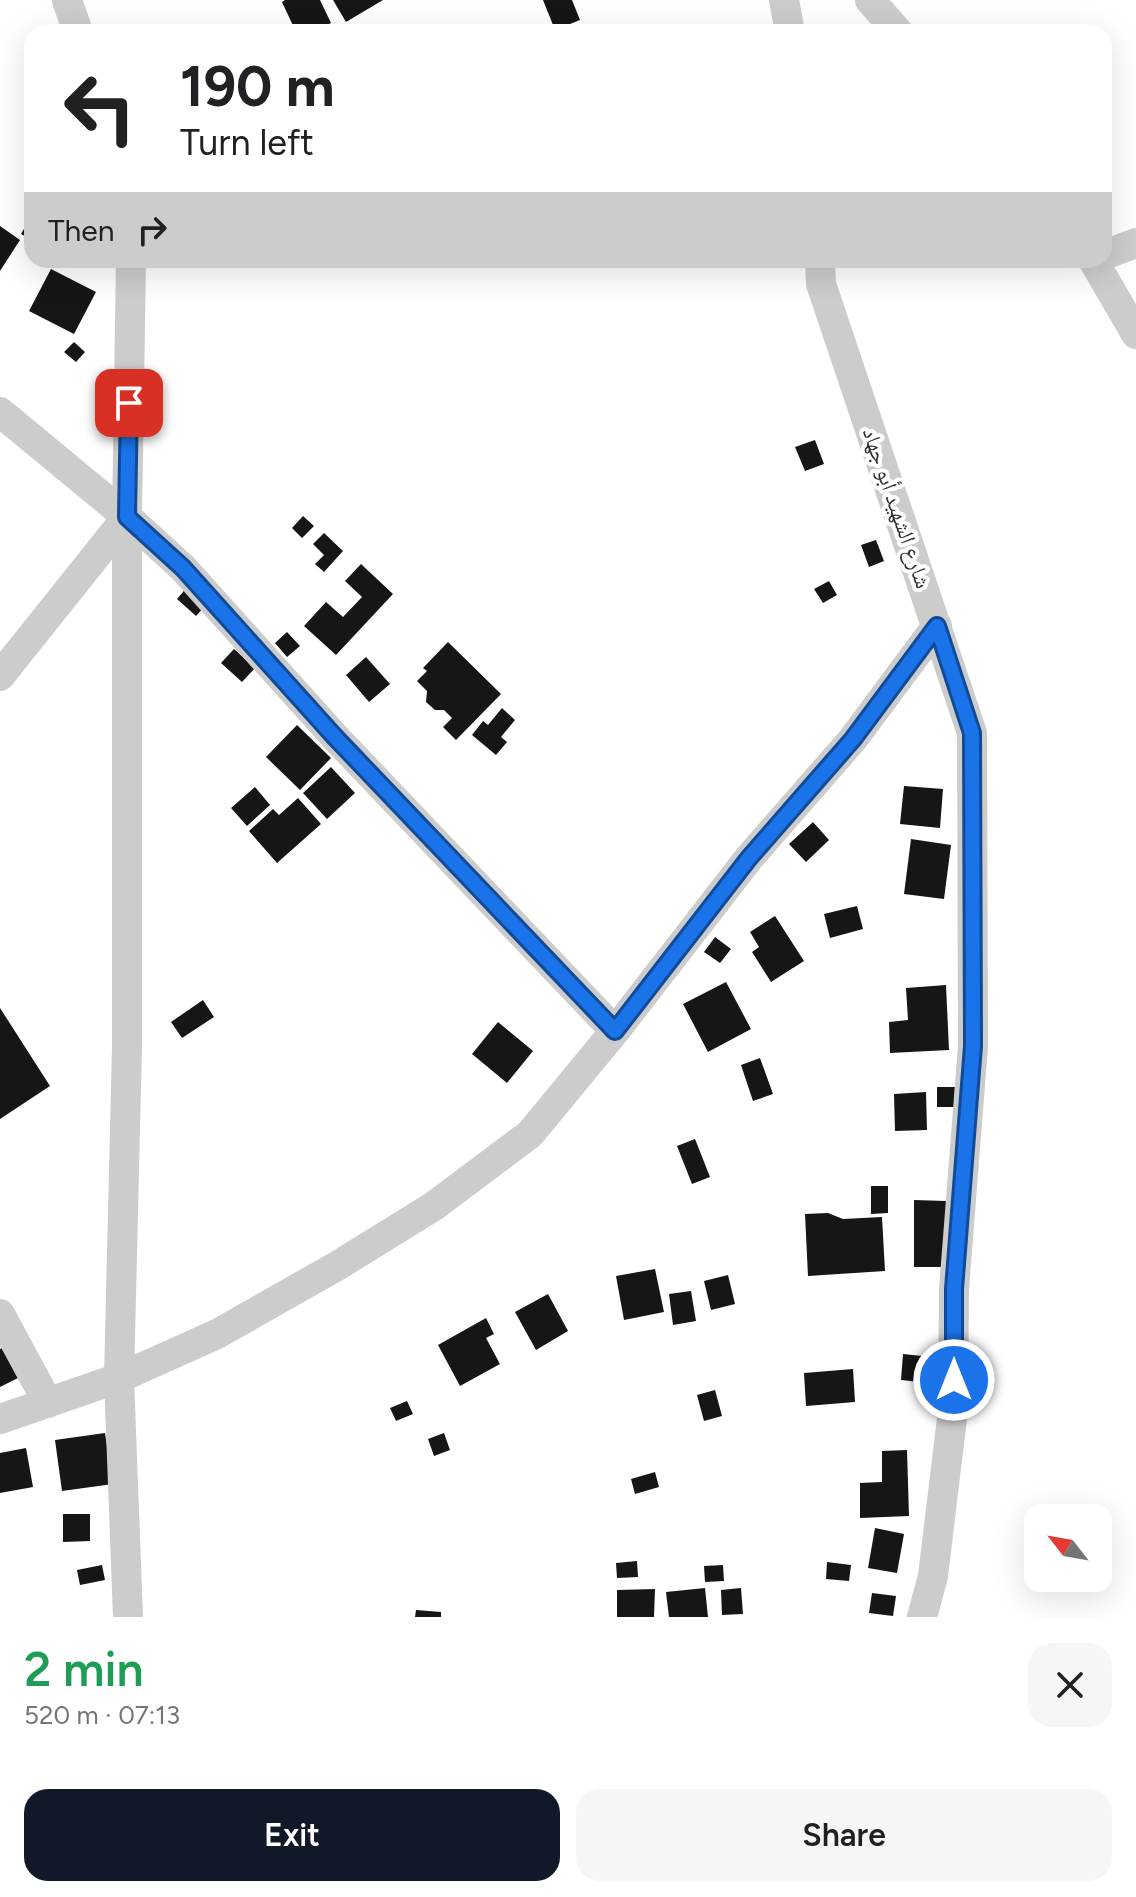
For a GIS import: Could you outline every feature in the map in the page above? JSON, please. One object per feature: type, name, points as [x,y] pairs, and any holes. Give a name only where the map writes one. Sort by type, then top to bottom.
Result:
[{"type":"street","points":[[67,0],[75,24]]},
{"type":"street","points":[[784,0],[788,24]]},
{"type":"street","points":[[870,0],[891,24]]},
{"type":"street","points":[[1112,252],[1136,243]]},
{"type":"street","points":[[128,1617],[119,1378],[127,1046],[127,517],[131,268]]},
{"type":"street","name":"شارع الشهيد أبو جهاد","points":[[820,268],[821,284],[972,733],[973,1046],[954,1289],[953,1410],[933,1576],[922,1617]]},
{"type":"street","points":[[1098,268],[1136,334]]},
{"type":"street","points":[[0,412],[127,517],[183,568],[334,736],[615,1031]]},
{"type":"street","points":[[0,676],[127,517]]},
{"type":"street","points":[[0,1419],[119,1378],[217,1334],[434,1206],[530,1134],[615,1031],[749,858],[853,739],[937,626]]},
{"type":"street","points":[[0,1314],[48,1403]]},
{"type":"building","points":[[320,0],[331,23],[292,24],[282,2]]},
{"type":"building","points":[[333,0],[383,0],[346,22]]},
{"type":"building","points":[[543,0],[572,0],[580,20],[570,24],[553,24]]},
{"type":"building","points":[[0,226],[20,240],[0,271]]},
{"type":"building","points":[[51,269],[96,292],[74,334],[29,311]]},
{"type":"building","points":[[74,342],[85,352],[76,362],[64,352]]},
{"type":"building","points":[[815,440],[824,464],[805,471],[795,447]]},
{"type":"building","points":[[303,516],[314,526],[302,538],[292,528]]},
{"type":"building","points":[[324,533],[343,551],[324,572],[315,564],[324,555],[313,544]]},
{"type":"building","points":[[876,540],[884,561],[869,567],[861,545]]},
{"type":"building","points":[[361,564],[393,594],[336,655],[304,626],[326,602],[343,617],[362,597],[345,581]]},
{"type":"building","points":[[829,581],[837,595],[823,603],[814,589]]},
{"type":"building","points":[[188,586],[207,604],[196,616],[177,599]]},
{"type":"building","points":[[287,632],[300,646],[287,657],[275,643]]},
{"type":"building","points":[[448,642],[501,694],[456,740],[443,727],[452,718],[444,710],[435,710],[426,702],[427,691],[417,681],[427,671],[423,668]]},
{"type":"building","points":[[234,649],[255,668],[242,682],[221,663]]},
{"type":"building","points":[[366,657],[390,684],[369,702],[346,675]]},
{"type":"building","points":[[502,708],[515,720],[501,737],[507,742],[496,755],[472,735],[483,721],[488,725]]},
{"type":"building","points":[[297,725],[331,758],[300,790],[266,757]]},
{"type":"building","points":[[331,767],[355,793],[327,819],[303,793]]},
{"type":"building","points":[[904,786],[943,789],[940,828],[900,824]]},
{"type":"building","points":[[255,787],[270,805],[247,826],[231,808]]},
{"type":"building","points":[[298,798],[321,824],[277,863],[249,831],[273,809],[279,815]]},
{"type":"building","points":[[813,822],[829,840],[806,862],[789,844]]},
{"type":"building","points":[[911,839],[951,845],[944,899],[904,894]]},
{"type":"building","points":[[857,906],[863,929],[830,938],[824,914]]},
{"type":"building","points":[[775,916],[804,961],[771,982],[752,952],[759,947],[750,932]]},
{"type":"building","points":[[715,937],[731,949],[720,963],[704,952]]},
{"type":"building","points":[[726,982],[751,1029],[708,1052],[683,1004]]},
{"type":"building","points":[[946,985],[949,1050],[890,1053],[889,1022],[908,1020],[906,988]]},
{"type":"building","points":[[203,1000],[214,1017],[182,1038],[171,1022]]},
{"type":"building","points":[[0,1008],[50,1086],[0,1119]]},
{"type":"building","points":[[498,1022],[533,1051],[507,1083],[472,1054]]},
{"type":"building","points":[[760,1058],[773,1094],[753,1101],[741,1065]]},
{"type":"building","points":[[937,1087],[955,1087],[954,1107],[937,1107]]},
{"type":"building","points":[[926,1092],[927,1130],[895,1131],[894,1094]]},
{"type":"building","points":[[695,1139],[710,1177],[692,1184],[677,1146]]},
{"type":"building","points":[[871,1186],[888,1186],[888,1213],[871,1214]]},
{"type":"building","points":[[914,1200],[946,1201],[945,1267],[914,1267]]},
{"type":"building","points":[[828,1213],[843,1219],[882,1217],[885,1271],[808,1276],[805,1214]]},
{"type":"building","points":[[655,1269],[664,1312],[624,1320],[616,1276]]},
{"type":"building","points":[[728,1275],[735,1304],[711,1310],[704,1281]]},
{"type":"building","points":[[691,1291],[696,1321],[673,1325],[669,1294]]},
{"type":"building","points":[[548,1294],[568,1331],[536,1350],[515,1312]]},
{"type":"building","points":[[486,1318],[494,1334],[486,1338],[500,1364],[460,1386],[438,1345]]},
{"type":"building","points":[[0,1349],[18,1378],[0,1387]]},
{"type":"building","points":[[903,1354],[922,1356],[920,1382],[901,1380]]},
{"type":"building","points":[[853,1369],[855,1402],[806,1406],[804,1373]]},
{"type":"building","points":[[715,1390],[722,1416],[704,1421],[697,1395]]},
{"type":"building","points":[[407,1401],[413,1414],[396,1421],[390,1408]]},
{"type":"building","points":[[105,1433],[113,1484],[62,1491],[55,1440]]},
{"type":"building","points":[[444,1433],[450,1450],[434,1456],[428,1439]]},
{"type":"building","points":[[26,1448],[33,1487],[0,1493],[0,1453]]},
{"type":"building","points":[[907,1450],[909,1516],[860,1518],[860,1483],[882,1482],[882,1451]]},
{"type":"building","points":[[655,1472],[659,1487],[635,1494],[631,1479]]},
{"type":"building","points":[[63,1514],[90,1514],[90,1541],[63,1542]]},
{"type":"building","points":[[875,1528],[904,1534],[897,1573],[868,1568]]},
{"type":"building","points":[[637,1561],[638,1577],[617,1578],[616,1563]]},
{"type":"building","points":[[827,1562],[851,1565],[849,1581],[826,1579]]},
{"type":"building","points":[[102,1565],[105,1580],[80,1585],[77,1570]]},
{"type":"building","points":[[723,1565],[724,1581],[705,1582],[704,1566]]},
{"type":"building","points":[[705,1588],[708,1617],[669,1617],[666,1592]]},
{"type":"building","points":[[741,1588],[743,1614],[722,1615],[721,1590]]},
{"type":"building","points":[[655,1589],[654,1617],[617,1617],[617,1590]]},
{"type":"building","points":[[872,1593],[896,1596],[893,1616],[869,1613]]},
{"type":"building","points":[[416,1610],[441,1612],[441,1617],[415,1617]]},
{"type":"route","points":[[129,403],[127,517],[183,568],[334,736],[615,1031],[749,858],[853,739],[937,626],[972,733],[973,1046],[954,1289],[954,1380]]}]
